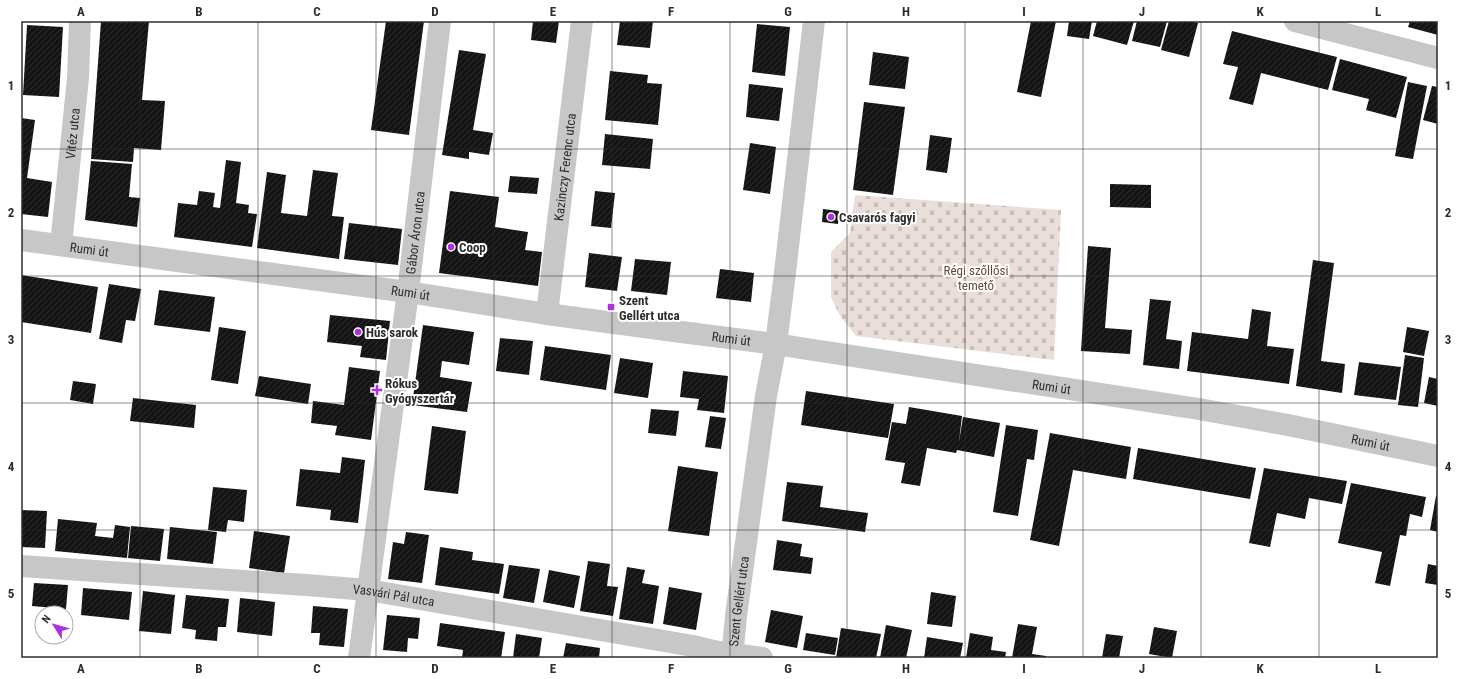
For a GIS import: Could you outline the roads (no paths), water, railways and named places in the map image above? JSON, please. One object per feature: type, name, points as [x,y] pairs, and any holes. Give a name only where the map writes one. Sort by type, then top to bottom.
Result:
[{"type":"street","name":"Vitéz utca","points":[[61,245],[78,78],[80,21]]},
{"type":"street","name":"Gábor Áron utca","points":[[359,658],[408,292],[440,21]]},
{"type":"street","name":"Kazinczy Ferenc utca","points":[[547,314],[582,21]]},
{"type":"street","name":"Szent Gellért utca","points":[[733,656],[736,616],[766,396],[776,344],[814,21]]},
{"type":"street","points":[[1295,21],[1438,58]]},
{"type":"street","name":"Rumi út","points":[[21,240],[408,292],[547,314],[776,344],[1199,409],[1288,425],[1438,456]]},
{"type":"street","name":"Vasvári Pál utca","points":[[21,566],[368,590],[733,656],[762,658]]},
{"type":"place","name":"Csavarós fagyi","points":[[831,217]]},
{"type":"place","name":"Coop","points":[[451,247]]},
{"type":"place","name":"Szent Gellért utca","points":[[611,307]]},
{"type":"place","name":"Hús sarok","points":[[358,332]]},
{"type":"place","name":"Rókus Gyógyszertár","points":[[377,390]]},
{"type":"park label","name":"Régi szőllősi temető","points":[[976,278]]}]
